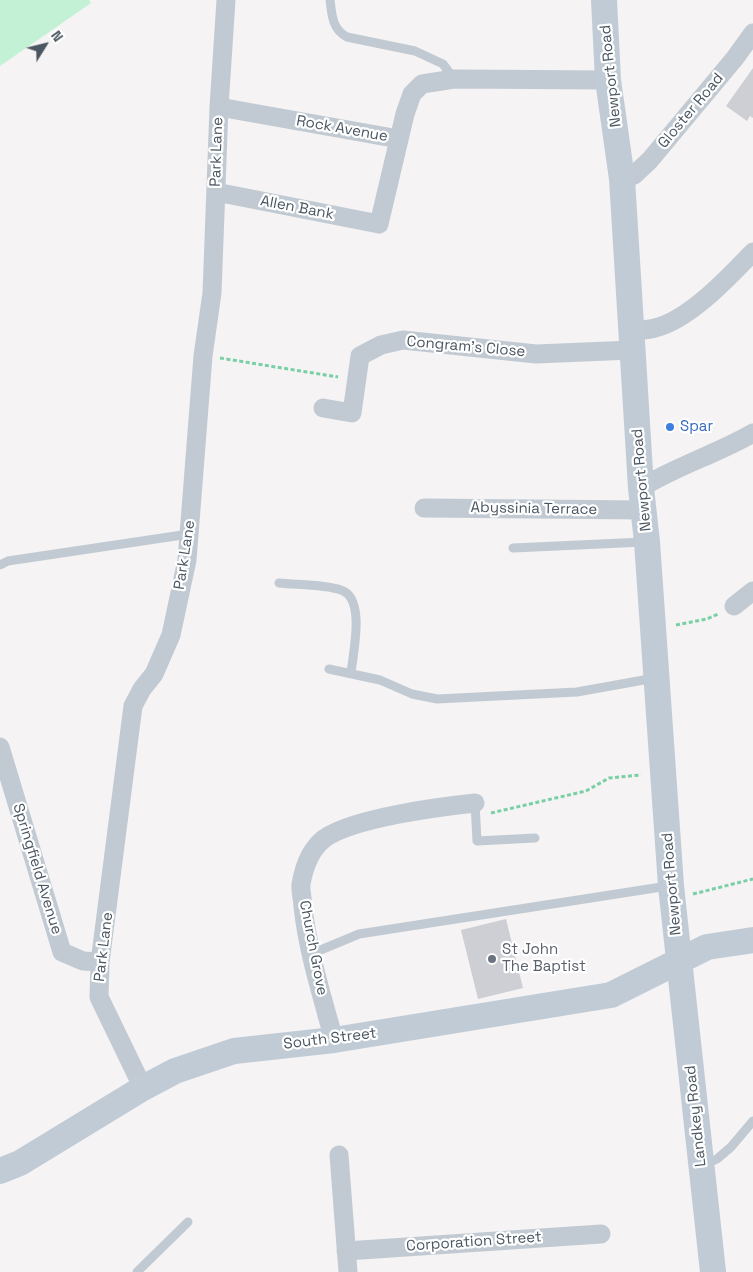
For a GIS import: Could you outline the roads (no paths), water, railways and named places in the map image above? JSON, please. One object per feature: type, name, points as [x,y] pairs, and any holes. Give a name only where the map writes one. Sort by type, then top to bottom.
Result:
[{"type":"street","name":"Park Lane","points":[[143,1088],[99,997],[100,962],[134,706],[142,689],[154,674],[171,635],[187,560],[203,356],[212,293],[219,107],[226,0]]},
{"type":"street","name":"Newport Road","points":[[604,0],[608,80],[622,179],[642,499],[647,542],[671,886],[679,960]]},
{"type":"street","name":"Gloster Road","points":[[622,179],[634,175],[650,160],[735,58],[753,33]]},
{"type":"street","name":"Rock Avenue","points":[[219,107],[399,139],[412,94],[422,84],[454,79],[608,80]]},
{"type":"street","name":"Allen Bank","points":[[216,192],[379,224],[399,139]]},
{"type":"street","points":[[632,341],[687,312],[724,281],[753,252]]},
{"type":"street","name":"Congram's Close","points":[[323,408],[352,412],[360,356],[381,345],[403,340],[536,354],[632,341]]},
{"type":"street","points":[[642,499],[664,474],[728,448],[753,433]]},
{"type":"street","name":"Abyssinia Terrace","points":[[424,508],[642,499]]},
{"type":"street","points":[[734,606],[753,591]]},
{"type":"street","name":"Springfield Avenue","points":[[0,747],[62,952],[83,961],[100,962]]},
{"type":"street","name":"Church Grove","points":[[334,1040],[311,954],[301,886],[309,856],[323,839],[342,828],[441,807],[475,802]]},
{"type":"street","name":"South Street","points":[[0,1171],[20,1164],[143,1088],[175,1071],[234,1050],[334,1040],[611,995],[707,947],[753,940]]},
{"type":"street","name":"Landkey Road","points":[[679,960],[713,1272]]},
{"type":"street","points":[[339,1155],[348,1272]]},
{"type":"street","name":"Corporation Street","points":[[346,1250],[602,1234]]},
{"type":"lane","points":[[330,0],[333,21],[338,32],[347,37],[415,51],[443,64],[454,79]]},
{"type":"lane","points":[[0,565],[8,561],[189,534]]},
{"type":"lane","points":[[513,548],[647,542]]},
{"type":"lane","points":[[279,583],[342,590],[351,598],[357,613],[351,673]]},
{"type":"lane","points":[[328,669],[380,680],[412,694],[437,699],[577,692],[656,678]]},
{"type":"lane","points":[[475,802],[477,841],[535,838]]},
{"type":"lane","points":[[311,954],[359,934],[671,886]]},
{"type":"lane","points":[[702,1166],[717,1159],[731,1148],[753,1121]]},
{"type":"lane","points":[[137,1272],[188,1222]]},
{"type":"place","name":"Spar","points":[[670,427]]},
{"type":"place","name":"St John The Baptist","points":[[492,959]]}]
